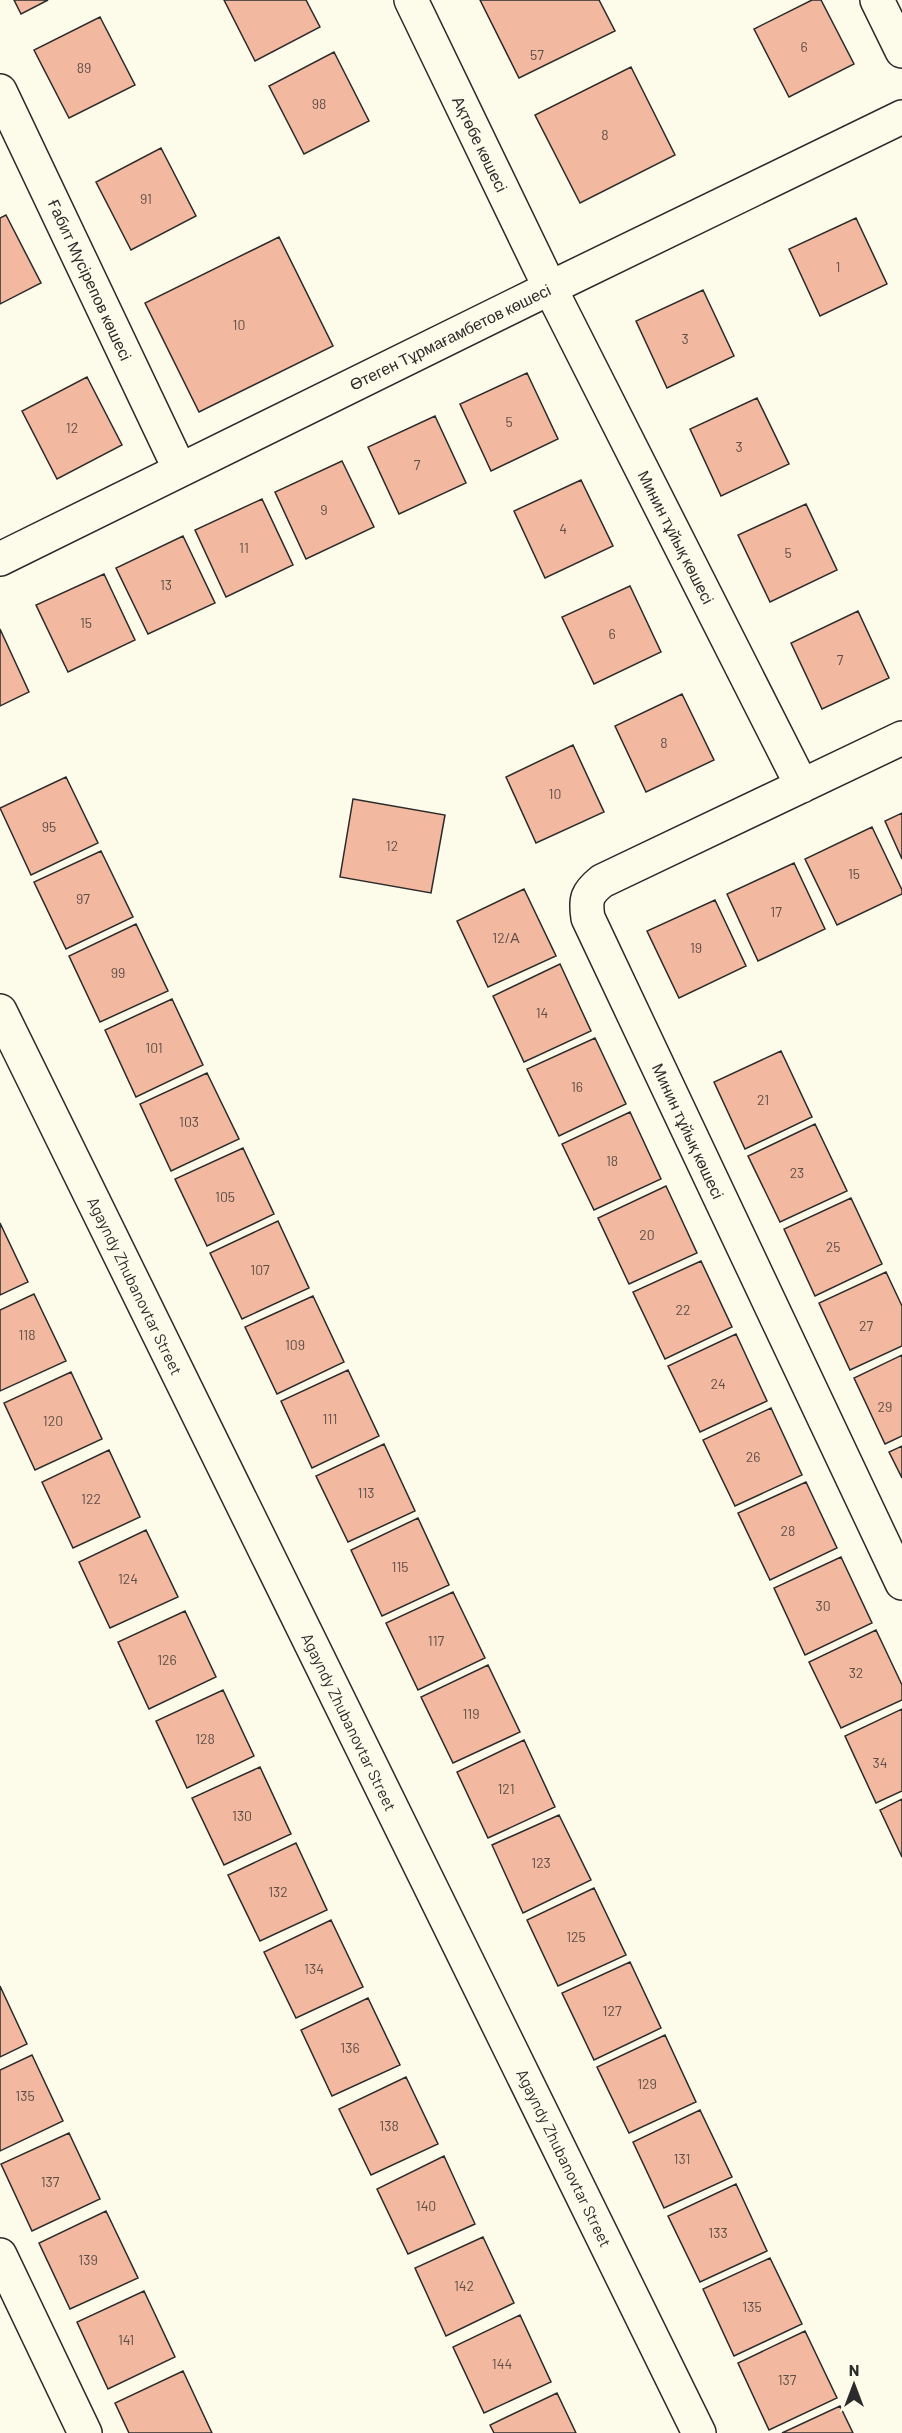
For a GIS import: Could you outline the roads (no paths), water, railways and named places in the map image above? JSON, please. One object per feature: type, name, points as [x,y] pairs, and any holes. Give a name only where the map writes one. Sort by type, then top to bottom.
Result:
[{"type":"street","name":"Ақтөбе көшесі","points":[[411,0],[550,288]]},
{"type":"street","points":[[877,0],[902,51]]},
{"type":"street","name":"Ғабит Мүсірепов көшесі","points":[[0,91],[180,470]]},
{"type":"street","name":"Өтеген Тұрмағамбетов көшесі","points":[[0,559],[902,117]]},
{"type":"street","name":"Минин тұйық көшесі","points":[[550,288],[802,786]]},
{"type":"street","name":"Минин тұйық көшесі","points":[[902,738],[602,881],[590,892],[586,906],[588,918],[902,1583]]},
{"type":"street","name":"Agayndy Zhubanovtar Street","points":[[0,1011],[699,2433]]},
{"type":"street","points":[[0,2255],[86,2433]]}]
